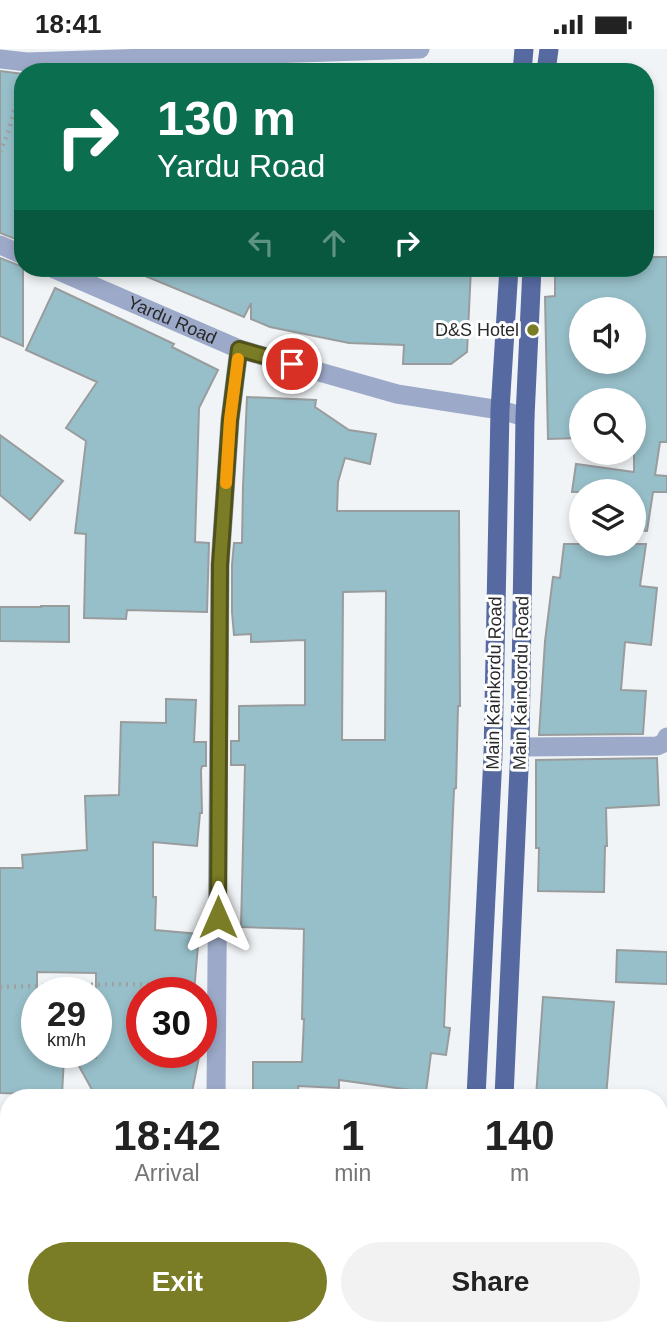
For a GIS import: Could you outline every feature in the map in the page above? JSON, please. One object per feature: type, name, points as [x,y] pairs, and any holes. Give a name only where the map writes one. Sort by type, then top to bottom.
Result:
[{"type":"main road","name":"Main Kainkordu Road","points":[[476,1089],[491,795],[500,410],[508,277]]},
{"type":"main road","name":"Main Kaindordu Road","points":[[504,1089],[520,747],[525,417],[532,277]]},
{"type":"main road","points":[[491,795],[518,796]]},
{"type":"street","points":[[0,59],[27,62],[420,49]]},
{"type":"street","name":"Yardu Road","points":[[73,277],[239,349],[397,394],[500,410],[525,417]]},
{"type":"street","points":[[216,1089],[220,565],[230,420],[239,349]]},
{"type":"street","points":[[520,747],[657,746],[667,737]]},
{"type":"path","points":[[0,152],[14,111]]},
{"type":"path","points":[[0,987],[126,984]]},
{"type":"building","points":[[0,71],[14,73],[14,238],[0,233]]},
{"type":"building","points":[[654,257],[667,257],[667,442],[660,442],[655,475],[667,476],[667,492],[653,492],[647,531],[646,479],[574,479],[576,465],[634,472],[634,465],[646,465],[646,388],[569,388],[569,438],[548,439],[545,297],[555,296],[555,277],[654,277]]},
{"type":"building","points":[[0,258],[14,263],[14,277],[23,277],[23,346],[0,336]]},
{"type":"building","points":[[148,277],[471,277],[467,352],[451,364],[403,364],[404,345],[349,343],[270,327],[251,319],[251,303],[244,317]]},
{"type":"building","points":[[55,288],[174,344],[172,347],[218,370],[199,408],[195,542],[209,543],[207,612],[127,610],[126,619],[84,618],[86,534],[75,533],[86,441],[66,428],[97,382],[26,350]]},
{"type":"building","points":[[247,397],[316,400],[315,407],[349,430],[376,434],[370,464],[345,458],[338,482],[337,511],[459,511],[460,706],[444,1027],[450,1028],[446,1055],[431,1053],[426,1089],[404,1089],[339,1080],[339,1088],[298,1086],[298,1089],[253,1089],[253,1062],[302,1062],[304,929],[241,927],[245,765],[231,765],[231,741],[239,741],[239,706],[305,705],[305,640],[251,642],[251,634],[234,635],[232,565],[234,543],[242,543]],"holes":[[[386,591],[385,740],[342,740],[343,592]]]},
{"type":"building","points":[[0,435],[63,481],[30,520],[0,495]]},
{"type":"building","points":[[564,544],[569,544],[569,556],[644,556],[640,586],[657,588],[651,645],[625,642],[621,690],[646,691],[643,734],[539,735],[545,641],[553,577],[560,578]]},
{"type":"building","points":[[69,606],[69,642],[0,641],[0,607]]},
{"type":"building","points":[[166,699],[196,700],[194,742],[206,742],[206,766],[202,766],[201,770],[202,813],[197,846],[153,842],[155,930],[199,934],[195,977],[126,977],[126,1068],[197,1068],[193,1089],[92,1089],[80,1068],[112,1068],[112,977],[96,977],[96,973],[37,972],[37,977],[21,977],[21,1068],[63,1068],[62,1089],[0,1089],[0,868],[23,868],[22,855],[87,850],[85,796],[119,795],[121,722],[166,723]]},
{"type":"building","points":[[657,758],[659,805],[606,808],[604,892],[538,891],[536,760]]},
{"type":"building","points":[[617,950],[667,952],[667,984],[616,982]]},
{"type":"building","points":[[543,997],[614,1002],[607,1089],[537,1089]]},
{"type":"slow traffic","points":[[226,483],[238,359]]},
{"type":"place","name":"D&S Hotel","points":[[533,330]]},
{"type":"route","points":[[218,917],[220,565],[230,420],[239,349],[292,364]]}]
